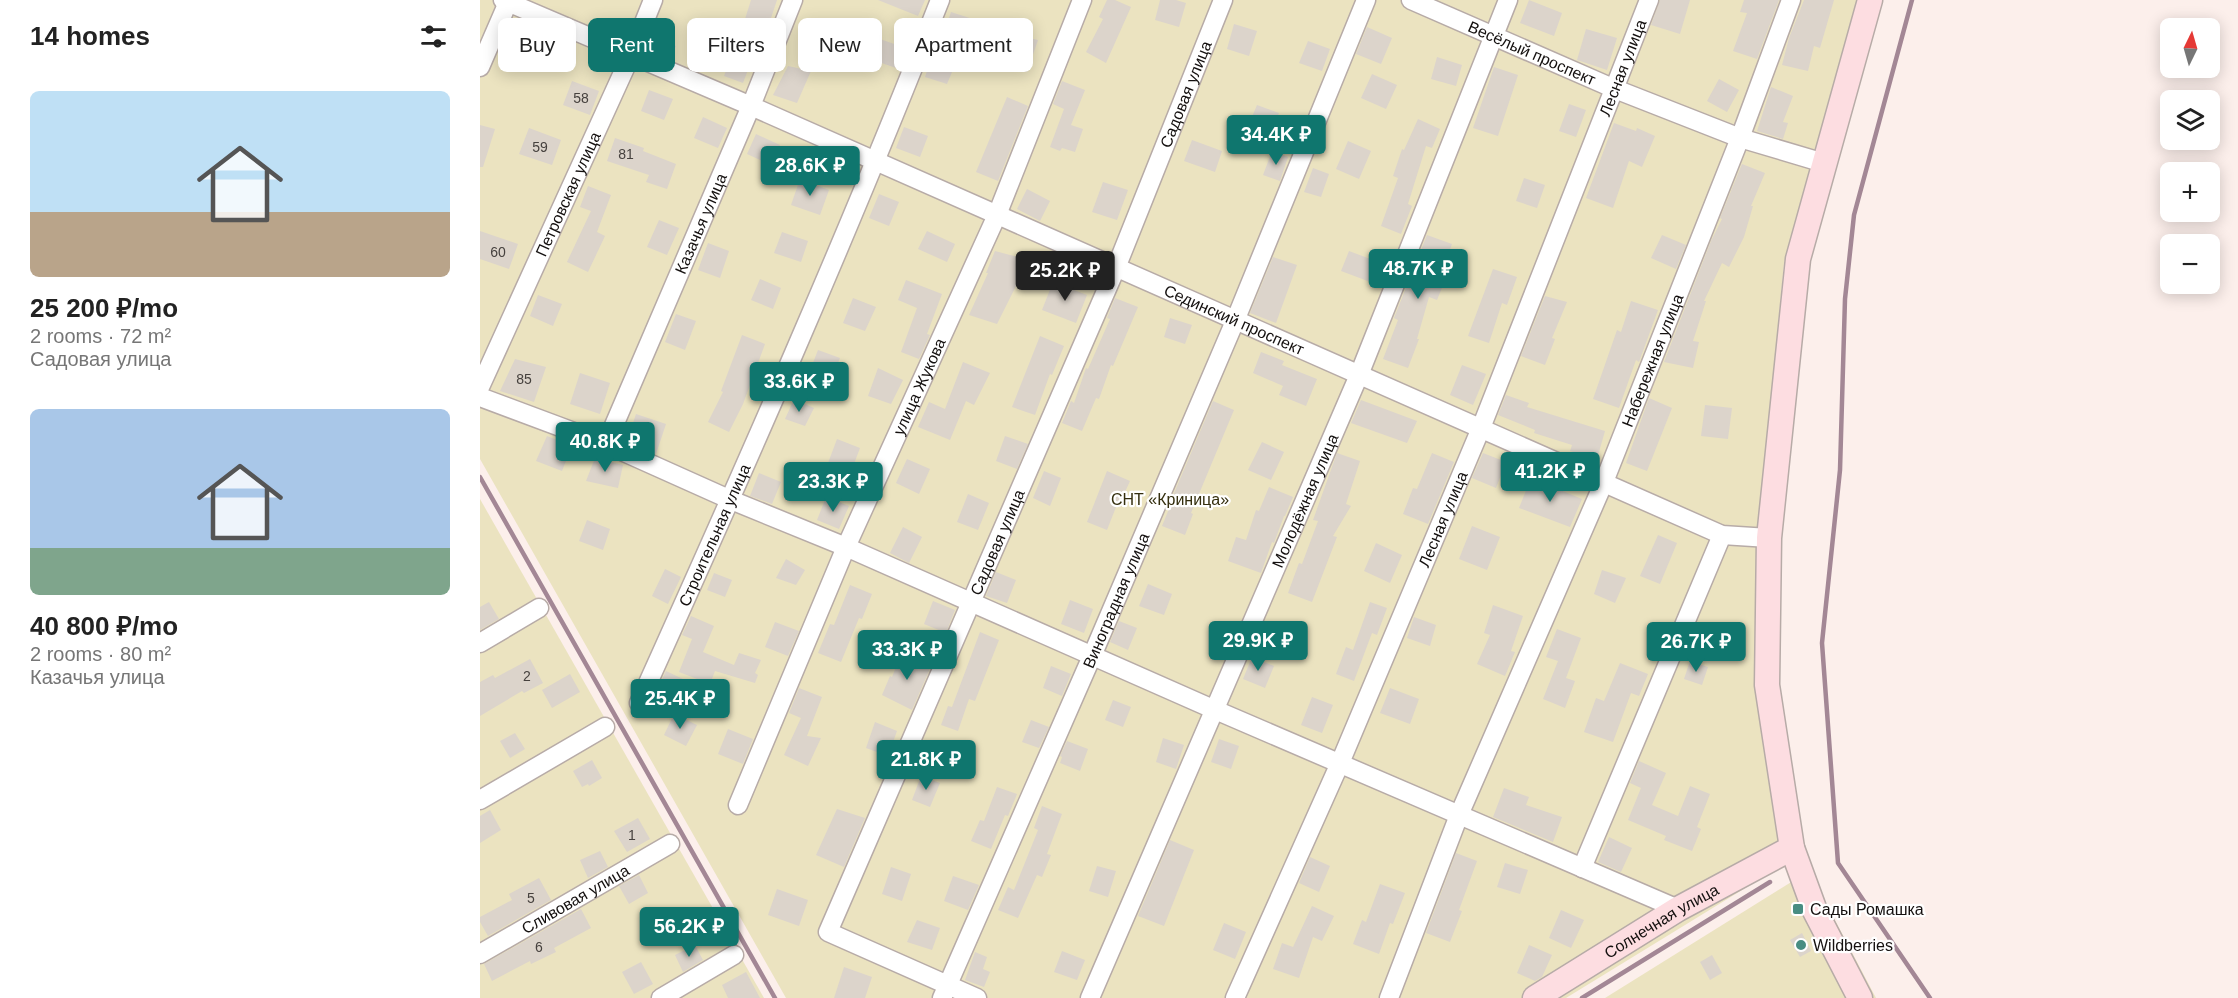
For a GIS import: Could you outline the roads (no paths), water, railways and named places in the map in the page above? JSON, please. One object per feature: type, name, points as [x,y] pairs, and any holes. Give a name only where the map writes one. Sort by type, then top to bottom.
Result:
[{"type":"street","name":"Петровская улица","points":[[646,18],[653,0]]},
{"type":"street","name":"Казачья улица","points":[[606,444],[751,106],[793,0]]},
{"type":"street","name":"Строительная улица","points":[[639,702],[731,500],[877,162],[940,0]]},
{"type":"street","name":"улица Жукова","points":[[738,805],[846,547],[997,215],[1082,0]]},
{"type":"street","name":"Садовая улица","points":[[977,998],[945,991],[828,932],[1116,268],[1223,0]]},
{"type":"street","name":"Виноградная улица","points":[[945,991],[1092,656],[1235,321],[1366,0]]},
{"type":"street","name":"Весёлый проспект","points":[[1411,0],[1615,89],[1740,138],[1824,163]]},
{"type":"street","name":"Молодёжная улица","points":[[1090,998],[1359,375],[1508,0]]},
{"type":"street","name":"Лесная улица","points":[[1234,998],[1340,763],[1481,428],[1649,0]]},
{"type":"street","name":"Набережная улица","points":[[1389,998],[1459,815],[1604,482],[1740,138],[1791,0]]},
{"type":"street","points":[[1860,998],[1815,911],[1792,848],[1767,685],[1769,538],[1798,258],[1870,0]]},
{"type":"street","name":"Сединский проспект","points":[[507,1],[588,37]]},
{"type":"street","points":[[480,67],[507,1]]},
{"type":"street","name":"Петровская улица","points":[[480,387],[624,72]]},
{"type":"street","name":"Сединский проспект","points":[[669,72],[1722,535],[1769,538]]},
{"type":"street","points":[[480,397],[606,444],[1678,909]]},
{"type":"street","points":[[1582,868],[1722,535]]},
{"type":"street","points":[[480,643],[539,608]]},
{"type":"street","points":[[480,800],[605,727]]},
{"type":"street","name":"Сливовая улица","points":[[480,954],[670,844]]},
{"type":"street","name":"Солнечная улица","points":[[1535,998],[1678,909],[1792,848]]},
{"type":"street","points":[[662,998],[734,955]]},
{"type":"waterway","points":[[1912,0],[1854,215],[1845,299],[1840,470],[1822,643],[1838,863],[1930,998]]},
{"type":"waterway","points":[[480,477],[775,998]]},
{"type":"waterway","points":[[1582,998],[1770,882]]},
{"type":"place","name":"Сады Ромашка","points":[[1798,909]]},
{"type":"place","name":"Wildberries","points":[[1801,945]]},
{"type":"park label","name":"СНТ «Криница»","points":[[1170,499]]}]
